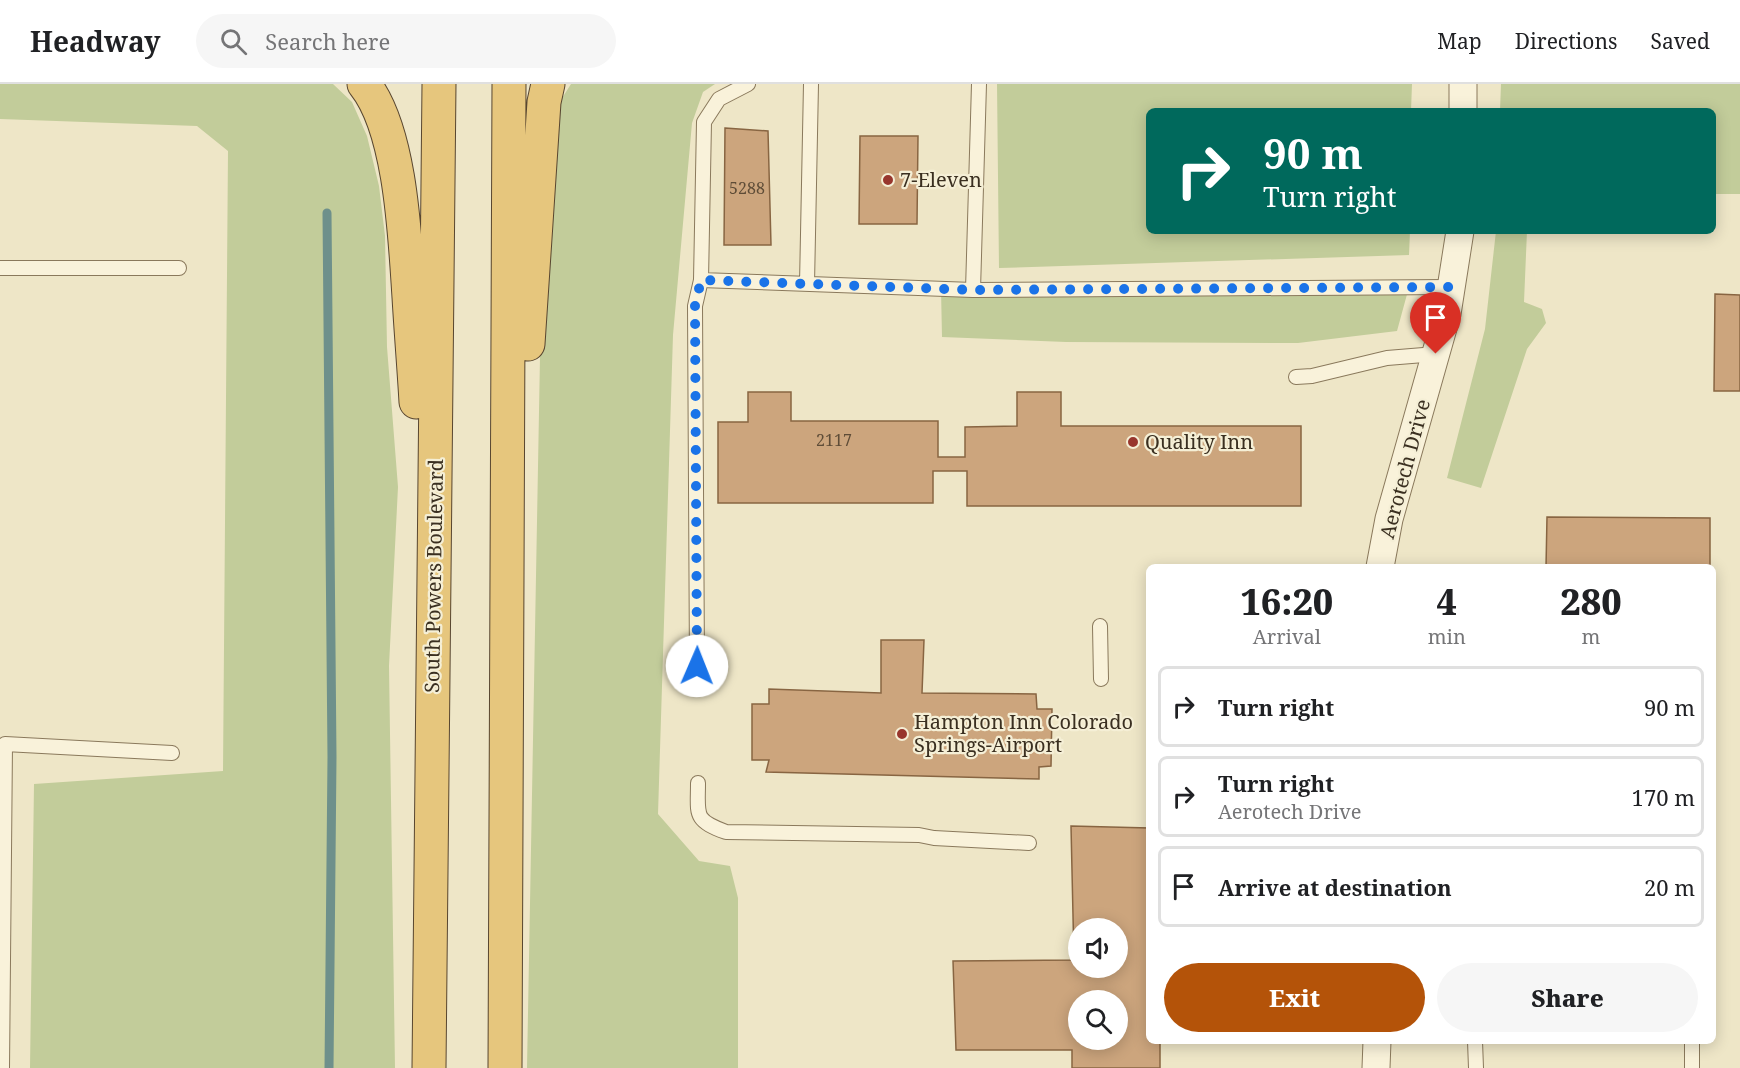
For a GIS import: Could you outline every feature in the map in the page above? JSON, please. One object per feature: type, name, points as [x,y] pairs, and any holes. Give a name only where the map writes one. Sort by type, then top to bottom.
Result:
[{"type":"highway","points":[[364,84],[387,129],[400,194],[407,260],[432,684]]},
{"type":"highway","name":"South Powers Boulevard","points":[[429,1068],[439,84]]},
{"type":"highway","points":[[505,1068],[509,84]]},
{"type":"highway","points":[[506,963],[525,392],[544,102],[548,84]]},
{"type":"street","points":[[1463,84],[1463,108]]},
{"type":"street","name":"Aerotech Drive","points":[[1381,564],[1389,519],[1447,314],[1460,234]]},
{"type":"street","points":[[1377,1044],[1377,1068]]},
{"type":"lane","points":[[697,666],[695,306],[701,280],[704,123],[719,99],[748,84]]},
{"type":"lane","points":[[807,284],[811,84]]},
{"type":"lane","points":[[973,290],[979,84]]},
{"type":"lane","points":[[0,268],[179,268]]},
{"type":"lane","points":[[701,280],[973,290],[1451,287]]},
{"type":"lane","points":[[1296,377],[1311,376],[1387,358],[1436,354]]},
{"type":"lane","points":[[1100,626],[1101,679]]},
{"type":"lane","points":[[2,1068],[5,744],[172,753]]},
{"type":"lane","points":[[698,783],[698,813],[704,824],[726,832],[919,835],[934,838],[1029,843]]},
{"type":"lane","points":[[1475,1044],[1476,1068]]},
{"type":"lane","points":[[1692,1044],[1692,1068]]},
{"type":"green space","points":[[0,84],[333,84],[352,102],[367,136],[379,186],[385,236],[387,347],[398,487],[389,666],[395,1068],[30,1068],[34,784],[223,771],[228,151],[197,126],[0,119]]},
{"type":"green space","points":[[571,84],[715,84],[703,92],[692,123],[673,335],[658,814],[699,861],[730,866],[738,898],[738,1068],[527,1068],[542,248],[557,106]]},
{"type":"green space","points":[[997,84],[1412,84],[1411,108],[1146,108],[1146,234],[1410,234],[1409,255],[999,268]]},
{"type":"green space","points":[[1501,84],[1740,84],[1740,194],[1716,194],[1716,108],[1500,108]]},
{"type":"green space","points":[[1496,234],[1527,234],[1524,302],[1542,309],[1546,323],[1527,349],[1481,488],[1447,478],[1485,329]]},
{"type":"green space","points":[[1409,287],[1397,331],[1298,343],[1066,342],[942,337],[941,289]]},
{"type":"building","points":[[725,128],[768,131],[771,245],[724,245]]},
{"type":"building","name":"7-Eleven","points":[[860,136],[918,136],[917,224],[859,224]]},
{"type":"building","points":[[1715,294],[1740,295],[1740,391],[1714,391]]},
{"type":"building","name":"Quality Inn","points":[[748,392],[791,392],[791,421],[938,421],[938,457],[965,457],[965,427],[1017,426],[1017,392],[1061,392],[1061,426],[1301,426],[1301,506],[967,506],[967,471],[933,471],[933,503],[718,503],[718,422],[748,422]]},
{"type":"building","points":[[1547,517],[1710,518],[1710,564],[1546,564]]},
{"type":"building","name":"Hampton Inn Colorado Springs-Airport","points":[[881,640],[924,640],[922,693],[1036,694],[1037,709],[1052,709],[1051,766],[1039,767],[1039,779],[766,772],[769,760],[752,760],[752,704],[769,704],[769,689],[881,693]]},
{"type":"building","points":[[1071,826],[1146,828],[1146,1044],[1160,1044],[1160,1068],[1072,1068],[1072,1050],[1128,1050],[1128,990],[1068,990],[1068,1050],[956,1050],[953,961],[1068,960],[1068,978],[1128,978],[1128,918],[1073,918]]},
{"type":"waterway","points":[[327,213],[332,757],[329,1068]]},
{"type":"place","name":"7-Eleven","points":[[888,180]]},
{"type":"place","name":"Quality Inn","points":[[1133,442]]},
{"type":"place","name":"Hampton Inn Colorado Springs-Airport","points":[[902,734]]},
{"type":"route","points":[[697,666],[695,306],[701,280],[973,290],[1451,287],[1447,314],[1436,354]]}]
